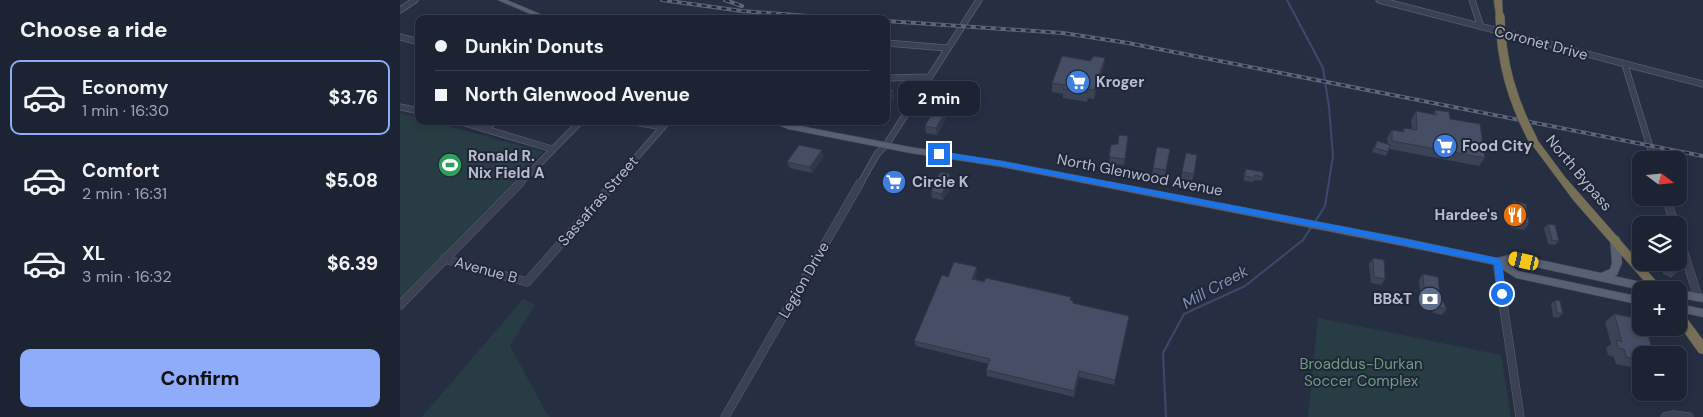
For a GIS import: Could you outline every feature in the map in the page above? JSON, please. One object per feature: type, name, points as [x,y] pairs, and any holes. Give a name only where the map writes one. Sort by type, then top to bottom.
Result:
[{"type":"highway","name":"North Bypass","points":[[1498,0],[1502,64],[1516,108],[1533,140],[1558,175],[1651,281]]},
{"type":"highway","points":[[1687,327],[1703,349]]},
{"type":"main road","points":[[501,0],[538,15]]},
{"type":"main road","name":"North Glenwood Avenue","points":[[786,125],[886,145],[975,159],[1356,232],[1498,262],[1516,274],[1632,299]]},
{"type":"main road","points":[[1601,278],[1614,272],[1617,263],[1615,238]]},
{"type":"main road","name":"North Glenwood Avenue","points":[[1498,262],[1512,258],[1632,284]]},
{"type":"main road","points":[[1687,295],[1701,298]]},
{"type":"main road","points":[[1687,310],[1703,313]]},
{"type":"street","points":[[400,10],[415,0]]},
{"type":"street","name":"Legion Drive","points":[[725,417],[875,159],[886,145],[979,0]]},
{"type":"street","name":"Coronet Drive","points":[[1379,0],[1703,84]]},
{"type":"street","points":[[1472,0],[1481,27]]},
{"type":"street","points":[[400,37],[415,41]]},
{"type":"street","points":[[890,43],[947,48]]},
{"type":"street","points":[[1625,65],[1651,151]]},
{"type":"street","points":[[890,78],[929,77]]},
{"type":"street","points":[[400,107],[415,110]]},
{"type":"street","points":[[470,125],[552,149]]},
{"type":"street","points":[[486,130],[491,125]]},
{"type":"street","points":[[400,305],[576,125]]},
{"type":"street","name":"Sassafras Street","points":[[527,282],[665,125]]},
{"type":"street","name":"Avenue B","points":[[444,259],[527,282]]},
{"type":"street","points":[[1687,259],[1701,298]]},
{"type":"street","points":[[1498,262],[1520,417]]},
{"type":"street","points":[[1665,417],[1674,415],[1689,417]]},
{"type":"green space","points":[[400,113],[415,117],[415,125],[444,125],[543,152],[400,299]]},
{"type":"green space","points":[[523,299],[535,305],[510,346],[550,417],[422,417]]},
{"type":"green space","name":"Broaddus-Durkan Soccer Complex","points":[[1318,318],[1501,355],[1511,417],[1308,417]]},
{"type":"building","name":"Kroger","points":[[1062,56],[1090,61],[1094,56],[1105,58],[1094,90],[1088,89],[1087,93],[1063,89],[1065,85],[1052,83]]},
{"type":"building","points":[[1435,110],[1449,112],[1450,119],[1480,124],[1485,158],[1392,141],[1392,130],[1404,132],[1404,128],[1417,130],[1416,111],[1436,115]]},
{"type":"building","points":[[936,111],[945,113],[936,128],[925,126],[930,117]]},
{"type":"building","points":[[1119,135],[1128,136],[1125,159],[1109,157],[1111,145],[1118,144]]},
{"type":"building","points":[[1377,141],[1390,145],[1388,152],[1375,148]]},
{"type":"building","points":[[799,145],[822,150],[810,167],[787,162]]},
{"type":"building","points":[[1157,147],[1170,149],[1166,170],[1153,168]]},
{"type":"building","points":[[1186,153],[1197,155],[1194,174],[1182,172]]},
{"type":"building","points":[[1246,169],[1263,172],[1263,177],[1255,175],[1255,178],[1245,176]]},
{"type":"building","points":[[941,172],[950,174],[948,179],[951,179],[941,194],[931,191]]},
{"type":"building","points":[[1513,201],[1526,204],[1529,224],[1516,221]]},
{"type":"building","points":[[1548,224],[1555,225],[1559,241],[1552,240]]},
{"type":"building","points":[[1373,258],[1384,260],[1385,279],[1374,277]]},
{"type":"building","points":[[954,262],[977,267],[972,279],[984,282],[986,278],[1071,297],[1070,300],[1073,303],[1129,316],[1115,380],[1079,371],[1074,391],[986,370],[990,359],[914,341],[942,275],[948,277]]},
{"type":"building","points":[[1423,274],[1438,277],[1440,296],[1447,309],[1438,307],[1430,297],[1430,289],[1424,287]]},
{"type":"building","points":[[1555,300],[1560,301],[1563,314],[1557,313]]},
{"type":"building","points":[[1614,314],[1632,317],[1632,336],[1648,336],[1651,346],[1632,346],[1632,358],[1626,357],[1624,349],[1618,348],[1616,340],[1622,342]]},
{"type":"waterway","name":"Mill Creek","points":[[1287,0],[1323,68],[1329,107],[1333,156],[1325,206],[1315,222]]},
{"type":"waterway","name":"Mill Creek","points":[[1166,417],[1163,353],[1184,314],[1245,286],[1303,240],[1312,226]]},
{"type":"railway","points":[[662,0],[742,11],[796,15]]},
{"type":"railway","points":[[725,0],[742,6]]},
{"type":"railway","points":[[890,21],[1063,33],[1128,43],[1703,156]]},
{"type":"place","name":"Kroger","points":[[1078,82]]},
{"type":"place","name":"Food City","points":[[1445,146]]},
{"type":"place","name":"Ronald R. Nix Field A","points":[[450,165]]},
{"type":"place","name":"Circle K","points":[[894,182]]},
{"type":"place","name":"Hardee's","points":[[1515,215]]},
{"type":"place","name":"BB&T","points":[[1430,299]]},
{"type":"route","points":[[939,154],[1002,164],[1356,232],[1498,262],[1502,294]]}]
